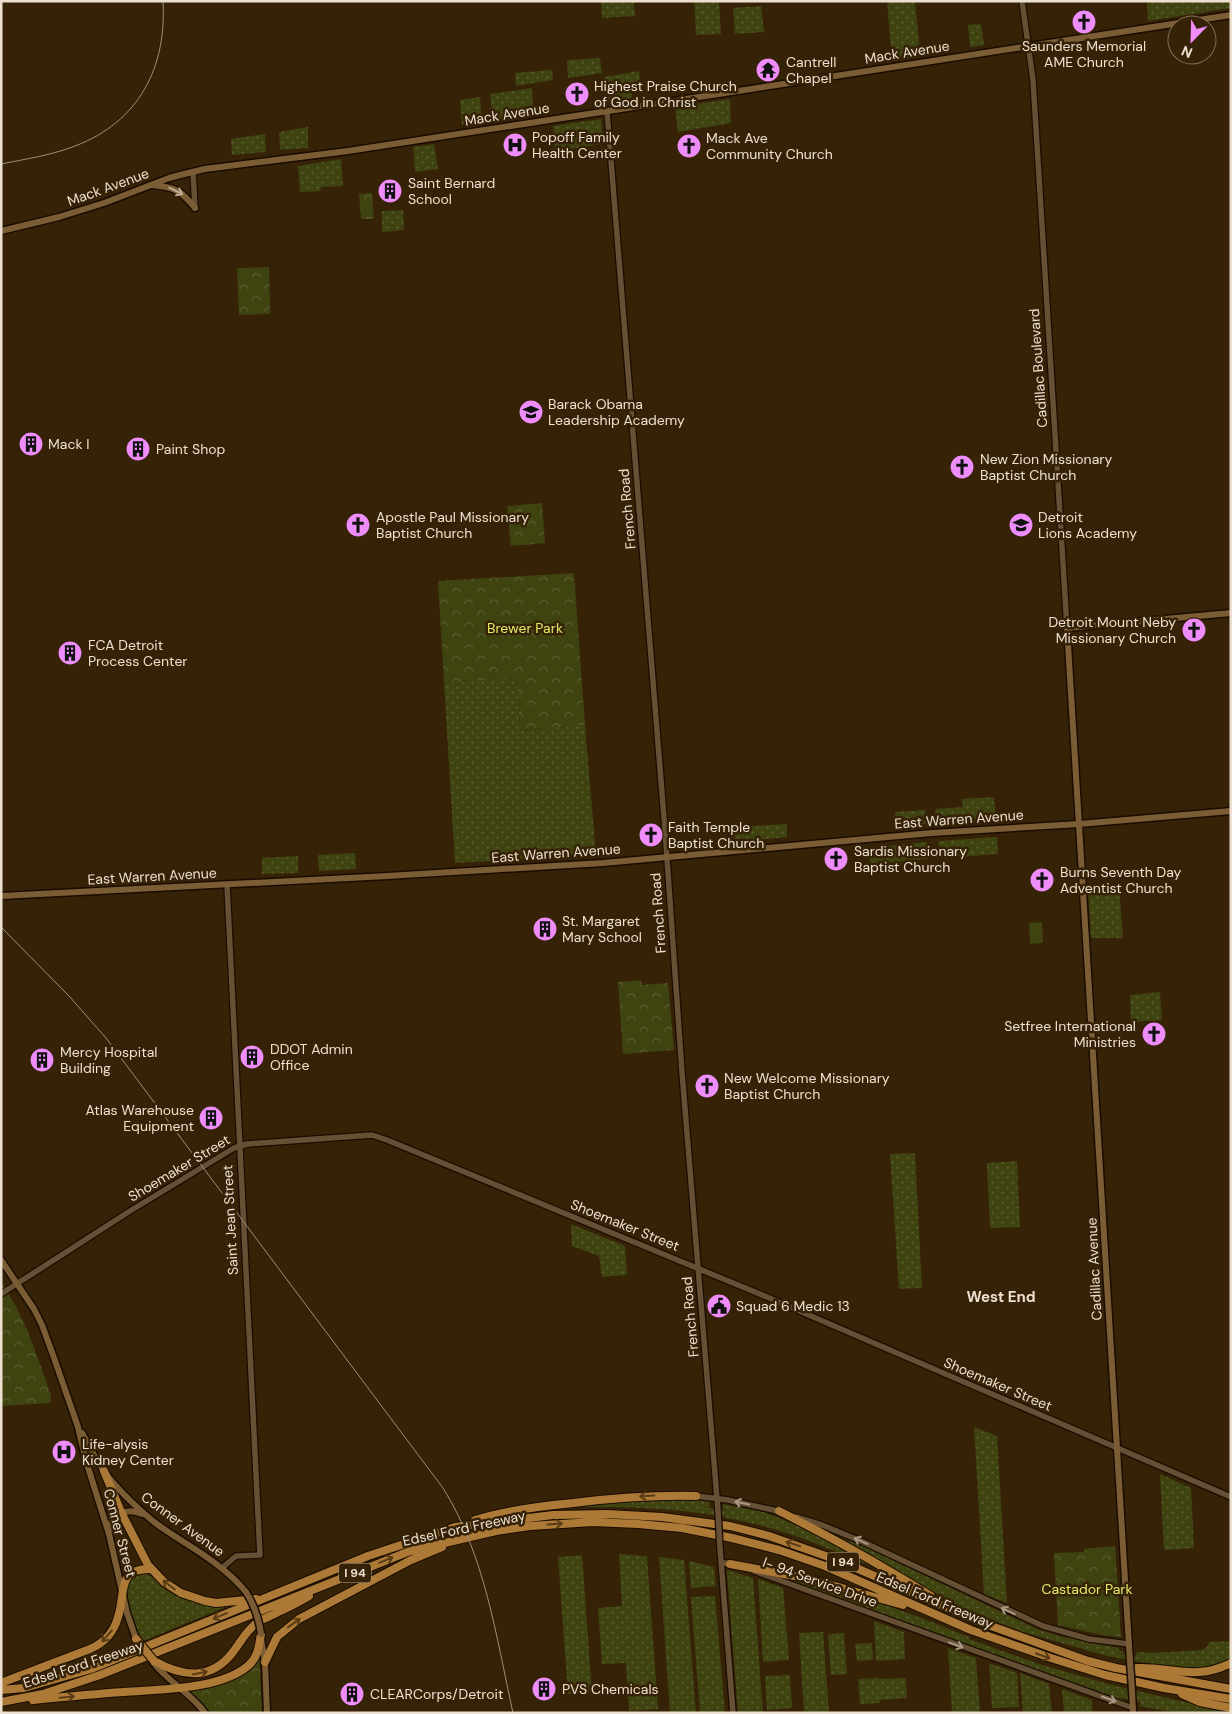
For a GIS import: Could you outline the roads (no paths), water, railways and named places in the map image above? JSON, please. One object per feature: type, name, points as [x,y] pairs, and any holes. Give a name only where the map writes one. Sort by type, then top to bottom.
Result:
[{"type":"highway","points":[[104,1471],[121,1512],[151,1569],[172,1588],[192,1597],[216,1603],[266,1598]]},
{"type":"highway","points":[[455,1527],[489,1516],[547,1505],[652,1495],[696,1496]]},
{"type":"highway","points":[[779,1511],[880,1564],[951,1609]]},
{"type":"highway","name":"Edsel Ford Freeway","points":[[1,1690],[33,1686],[92,1669],[368,1556],[455,1527],[520,1518],[588,1514],[662,1517],[730,1526],[769,1536],[840,1561],[980,1622],[1088,1661],[1231,1689]]},
{"type":"highway","name":"Edsel Ford Freeway","points":[[1,1703],[43,1694],[100,1675],[338,1581],[388,1559],[410,1552],[496,1531],[559,1524],[615,1523],[682,1528],[779,1550],[825,1566],[971,1630],[1051,1658],[1105,1675],[1175,1691],[1231,1699]]},
{"type":"highway","points":[[265,1662],[277,1637],[299,1619],[411,1560],[457,1541]]},
{"type":"highway","points":[[730,1564],[810,1579],[932,1613]]},
{"type":"highway","points":[[1,1683],[90,1650],[102,1642],[109,1635],[117,1621],[126,1578],[137,1570],[151,1569]]},
{"type":"highway","points":[[136,1639],[154,1662],[168,1669],[194,1675],[209,1671],[227,1660],[244,1635],[258,1622],[338,1581]]},
{"type":"highway","points":[[1,1703],[206,1684],[235,1674],[248,1666],[258,1652],[261,1634]]},
{"type":"highway","points":[[1116,1668],[1142,1668],[1196,1673],[1231,1663]]},
{"type":"highway","points":[[1175,1691],[1200,1702],[1231,1708]]},
{"type":"main road","name":"Mack Avenue","points":[[1,231],[59,217],[104,203],[169,178],[193,172],[327,154],[1231,15]]},
{"type":"main road","points":[[150,185],[174,188],[188,199],[195,208]]},
{"type":"main road","points":[[1067,628],[1231,613]]},
{"type":"main road","name":"Cadillac Boulevard","points":[[1067,628],[1079,824]]},
{"type":"main road","name":"East Warren Avenue","points":[[1,896],[603,863],[932,833],[1079,824],[1231,811]]},
{"type":"main road","name":"Cadillac Avenue","points":[[1079,824],[1133,1710]]},
{"type":"main road","name":"Conner Street","points":[[1,1260],[42,1325],[78,1427],[86,1461],[109,1534],[127,1614],[136,1639]]},
{"type":"main road","name":"Conner Avenue","points":[[78,1427],[104,1471],[135,1506],[233,1577],[252,1601],[261,1634]]},
{"type":"main road","points":[[109,1534],[111,1523],[121,1512],[136,1512],[154,1521]]},
{"type":"main road","points":[[261,1634],[265,1662],[267,1713]]},
{"type":"main road","points":[[154,1662],[161,1673],[192,1698],[205,1713]]},
{"type":"street","name":"Cadillac Boulevard","points":[[1022,1],[1033,80],[1067,628]]},
{"type":"street","name":"French Road","points":[[607,111],[698,1269],[718,1499],[732,1713]]},
{"type":"street","points":[[193,172],[195,208]]},
{"type":"street","name":"Saint Jean Street","points":[[227,884],[260,1555]]},
{"type":"street","name":"Shoemaker Street","points":[[1,1294],[227,1151],[247,1144],[376,1136],[817,1319],[1231,1497]]},
{"type":"street","name":"Edsel Ford Freeway","points":[[696,1496],[779,1511],[822,1525],[863,1542],[1043,1626],[1089,1639],[1129,1644]]},
{"type":"street","name":"Conner Avenue","points":[[222,1568],[236,1556],[260,1555]]},
{"type":"street","name":"I- 94 Service Drive","points":[[721,1562],[775,1578],[1133,1710]]},
{"type":"railway","points":[[1,164],[75,146],[97,136],[132,107],[154,70],[160,48],[163,25],[163,1]]},
{"type":"railway","points":[[1,927],[69,996],[106,1038],[443,1488],[457,1514],[479,1568],[513,1713]]},
{"type":"place","name":"Saunders Memorial AME Church","points":[[1084,22]]},
{"type":"place","name":"Cantrell Chapel","points":[[768,70]]},
{"type":"place","name":"Highest Praise Church of God in Christ","points":[[577,94]]},
{"type":"place","name":"Popoff Family Health Center","points":[[515,145]]},
{"type":"place","name":"Mack Ave Community Church","points":[[689,146]]},
{"type":"place","name":"Saint Bernard School","points":[[390,191]]},
{"type":"place","name":"Barack Obama Leadership Academy","points":[[531,412]]},
{"type":"place","name":"Mack I","points":[[31,444]]},
{"type":"place","name":"Paint Shop","points":[[138,449]]},
{"type":"place","name":"New Zion Missionary Baptist Church","points":[[962,467]]},
{"type":"place","name":"Apostle Paul Missionary Baptist Church","points":[[358,525]]},
{"type":"place","name":"Detroit Lions Academy","points":[[1021,525]]},
{"type":"place","name":"Detroit Mount Neby Missionary Church","points":[[1194,630]]},
{"type":"place","name":"FCA Detroit Process Center","points":[[70,653]]},
{"type":"place","name":"Faith Temple Baptist Church","points":[[651,835]]},
{"type":"place","name":"Sardis Missionary Baptist Church","points":[[836,859]]},
{"type":"place","name":"Burns Seventh Day Adventist Church","points":[[1042,880]]},
{"type":"place","name":"St. Margaret Mary School","points":[[545,929]]},
{"type":"place","name":"Setfree International Ministries","points":[[1154,1034]]},
{"type":"place","name":"DDOT Admin Office","points":[[252,1057]]},
{"type":"place","name":"Mercy Hospital Building","points":[[42,1060]]},
{"type":"place","name":"New Welcome Missionary Baptist Church","points":[[707,1086]]},
{"type":"place","name":"Atlas Warehouse Equipment","points":[[211,1118]]},
{"type":"place","name":"Squad 6 Medic 13","points":[[719,1306]]},
{"type":"place","name":"Life-alysis Kidney Center","points":[[64,1452]]},
{"type":"place","name":"PVS Chemicals","points":[[544,1689]]},
{"type":"place","name":"CLEARCorps/Detroit","points":[[352,1694]]},
{"type":"district","name":"West End","points":[[1001,1297]]},
{"type":"park label","name":"Brewer Park","points":[[525,628]]},
{"type":"park label","name":"Castador Park","points":[[1087,1589]]}]
